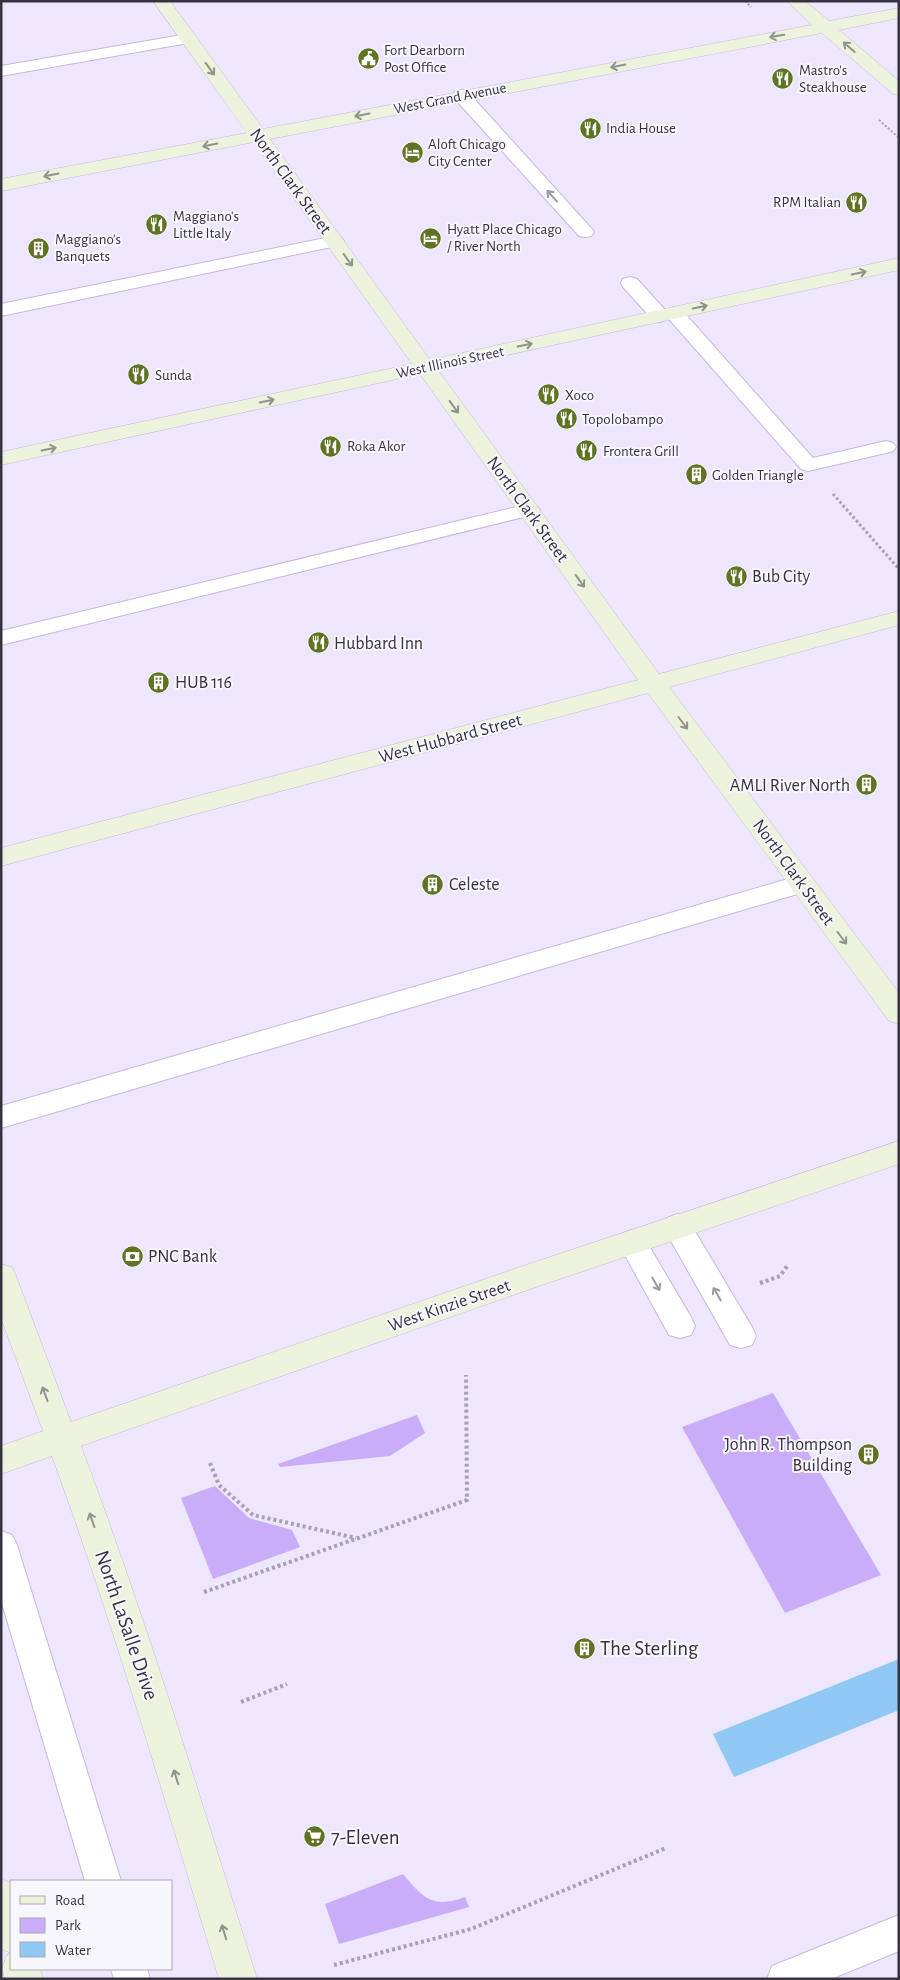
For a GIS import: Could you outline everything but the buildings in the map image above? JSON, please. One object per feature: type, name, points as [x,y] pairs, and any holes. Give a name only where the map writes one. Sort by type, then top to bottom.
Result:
[{"type":"main road","name":"North Clark Street","points":[[161,1],[654,684],[899,1014]]},
{"type":"main road","points":[[795,1],[899,90]]},
{"type":"main road","name":"West Grand Avenue","points":[[1,185],[899,13]]},
{"type":"main road","name":"West Illinois Street","points":[[1,459],[899,264]]},
{"type":"main road","name":"West Hubbard Street","points":[[1,857],[899,618]]},
{"type":"main road","name":"West Kinzie Street","points":[[1,1460],[677,1226],[899,1152]]},
{"type":"main road","name":"North LaSalle Drive","points":[[1,1276],[88,1509],[157,1716],[238,1979]]},
{"type":"main road","points":[[1,1898],[10,1930]]},
{"type":"lane","points":[[1,71],[188,38]]},
{"type":"lane","points":[[461,96],[585,232]]},
{"type":"lane","points":[[1,310],[335,241]]},
{"type":"lane","points":[[630,283],[667,314],[808,465],[886,447]]},
{"type":"lane","points":[[1,638],[529,510]]},
{"type":"lane","points":[[1,1117],[802,884]]},
{"type":"lane","points":[[677,1226],[741,1336]]},
{"type":"lane","points":[[632,1242],[680,1326]]},
{"type":"lane","points":[[1,1545],[103,1880]]},
{"type":"lane","points":[[785,1979],[899,1933]]},
{"type":"path","points":[[808,465],[899,569]]},
{"type":"path","points":[[757,1284],[780,1276],[788,1266]]},
{"type":"path","points":[[204,1592],[467,1500],[466,1375]]},
{"type":"path","points":[[210,1463],[219,1485],[253,1515],[356,1538]]},
{"type":"path","points":[[241,1702],[287,1684]]},
{"type":"path","points":[[334,1965],[471,1929],[666,1848]]},
{"type":"green space","points":[[773,1393],[881,1575],[785,1613],[682,1427]]},
{"type":"green space","points":[[417,1415],[425,1433],[390,1456],[280,1467],[278,1464]]},
{"type":"green space","points":[[215,1486],[249,1518],[292,1530],[300,1547],[213,1579],[181,1498]]},
{"type":"green space","points":[[403,1874],[429,1899],[445,1902],[465,1897],[469,1907],[339,1944],[325,1904]]},
{"type":"water","points":[[899,1659],[899,1710],[734,1777],[713,1734]]},
{"type":"place","name":"Fort Dearborn Post Office","points":[[368,59]]},
{"type":"place","name":"Mastro's Steakhouse","points":[[783,79]]},
{"type":"place","name":"India House","points":[[590,128]]},
{"type":"place","name":"Aloft Chicago City Center","points":[[412,153]]},
{"type":"place","name":"RPM Italian","points":[[857,202]]},
{"type":"place","name":"Maggiano's Little Italy","points":[[157,225]]},
{"type":"place","name":"Hyatt Place Chicago / River North","points":[[431,238]]},
{"type":"place","name":"Maggiano's Banquets","points":[[39,248]]},
{"type":"place","name":"Sunda","points":[[139,375]]},
{"type":"place","name":"Xoco","points":[[549,395]]},
{"type":"place","name":"Topolobampo","points":[[566,419]]},
{"type":"place","name":"Roka Akor","points":[[331,446]]},
{"type":"place","name":"Frontera Grill","points":[[587,451]]},
{"type":"place","name":"Golden Triangle","points":[[696,475]]},
{"type":"place","name":"Bub City","points":[[736,576]]},
{"type":"place","name":"Hubbard Inn","points":[[318,643]]},
{"type":"place","name":"HUB 116","points":[[159,682]]},
{"type":"place","name":"AMLI River North","points":[[866,785]]},
{"type":"place","name":"Celeste","points":[[433,884]]},
{"type":"place","name":"PNC Bank","points":[[132,1256]]},
{"type":"place","name":"John R. Thompson Building","points":[[868,1454]]},
{"type":"place","name":"The Sterling","points":[[584,1648]]},
{"type":"place","name":"7-Eleven","points":[[315,1837]]}]
